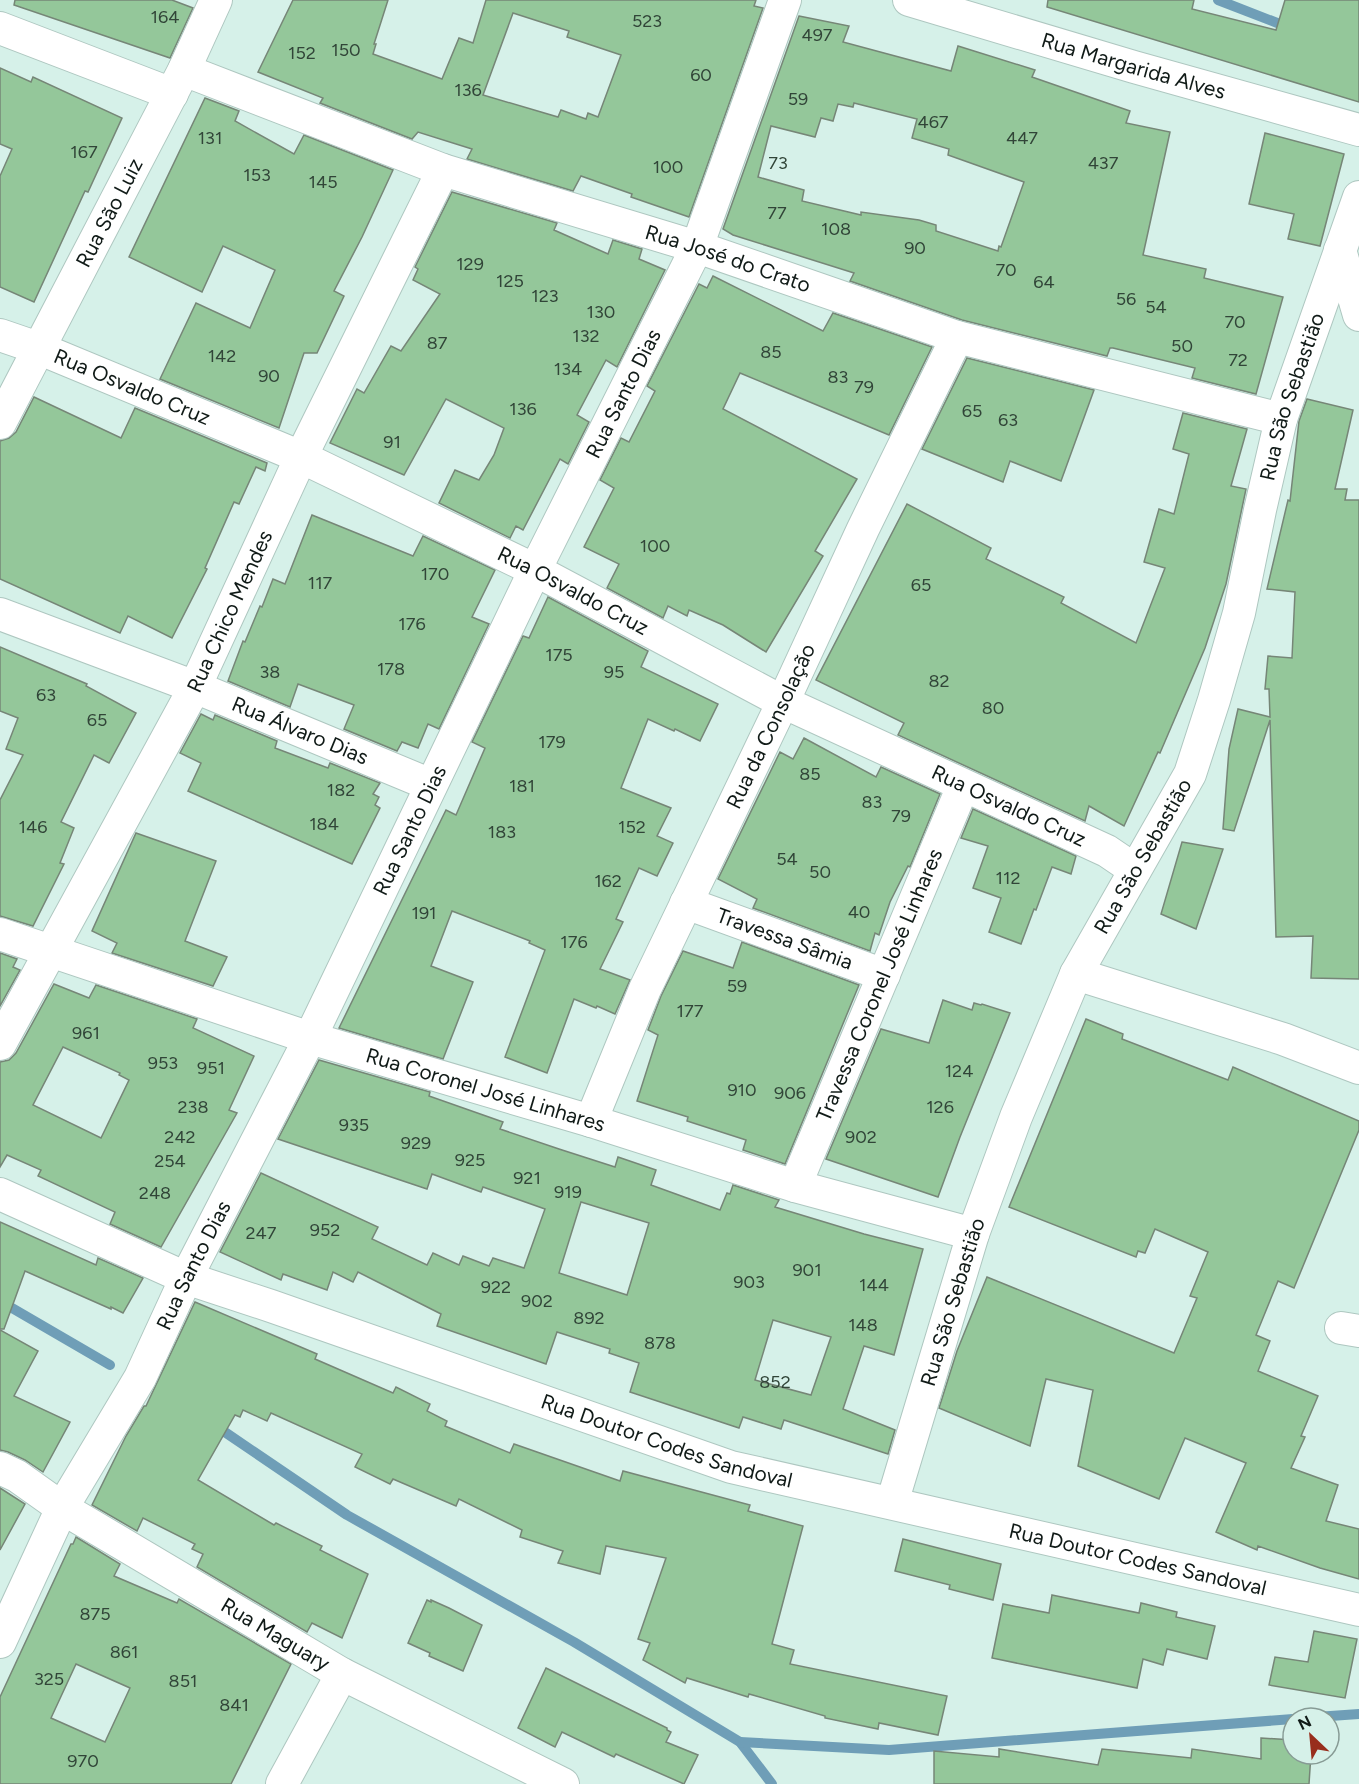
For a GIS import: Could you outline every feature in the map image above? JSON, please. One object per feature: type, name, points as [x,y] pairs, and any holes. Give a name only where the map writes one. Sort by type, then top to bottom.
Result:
[{"type":"street","name":"Rua São Luiz","points":[[0,423],[178,82],[216,0]]},
{"type":"street","name":"Rua Santo Dias","points":[[0,1642],[63,1508],[140,1378],[186,1278],[310,1038],[535,570],[697,247],[785,0]]},
{"type":"street","name":"Rua Margarida Alves","points":[[909,0],[1134,67],[1359,130]]},
{"type":"street","name":"Rua José do Crato","points":[[0,28],[178,82],[443,170],[697,247],[957,337],[1281,419]]},
{"type":"street","name":"Rua Chico Mendes","points":[[0,1044],[195,687],[301,458],[443,170]]},
{"type":"street","name":"Rua São Sebastião","points":[[892,1503],[973,1234],[1016,1117],[1076,974],[1190,774],[1239,613],[1281,419],[1359,197]]},
{"type":"street","points":[[1341,250],[1359,315]]},
{"type":"street","name":"Rua Osvaldo Cruz","points":[[0,335],[38,348],[301,458],[535,570],[783,702],[1107,851],[1135,870]]},
{"type":"street","name":"Rua da Consolação","points":[[591,1121],[645,989],[783,702],[862,529],[957,337]]},
{"type":"street","name":"Rua Álvaro Dias","points":[[0,614],[195,687],[431,785]]},
{"type":"street","name":"Travessa Coronel José Linhares","points":[[795,1186],[963,786]]},
{"type":"street","name":"Travessa Sâmia","points":[[686,903],[884,975]]},
{"type":"street","name":"Rua Coronel José Linhares","points":[[0,934],[310,1038],[591,1121],[795,1186],[973,1234]]},
{"type":"street","points":[[1076,974],[1283,1039],[1359,1068]]},
{"type":"street","name":"Rua Doutor Codes Sandoval","points":[[0,1194],[186,1278],[731,1467],[1359,1610]]},
{"type":"street","name":"Rua Maguary","points":[[0,1467],[63,1508],[342,1674],[562,1784]]},
{"type":"street","points":[[282,1784],[342,1674]]},
{"type":"building","points":[[15,0],[172,0],[193,8],[170,58],[14,5]]},
{"type":"building","points":[[293,0],[388,0],[373,54],[442,79],[459,38],[473,43],[486,0],[756,0],[754,6],[763,8],[689,217],[631,197],[632,194],[581,176],[573,191],[467,159],[472,149],[418,132],[412,139],[320,103],[323,98],[258,72]],"holes":[[[513,13],[569,31],[567,37],[621,55],[598,117],[588,113],[586,119],[561,110],[558,117],[483,95]]]},
{"type":"building","points":[[1048,0],[1194,0],[1192,9],[1276,30],[1285,0],[1359,0],[1359,102],[1047,7]]},
{"type":"building","points":[[799,16],[849,26],[843,42],[951,71],[958,46],[1035,70],[1032,77],[1130,111],[1126,123],[1170,132],[1143,255],[1206,269],[1204,278],[1283,297],[1256,394],[1192,378],[1195,368],[1113,348],[1110,348],[1107,356],[962,320],[850,281],[854,273],[733,235],[723,229]],"holes":[[[854,103],[917,119],[912,138],[949,149],[948,155],[1024,182],[998,251],[936,231],[936,225],[919,220],[861,212],[861,215],[802,201],[804,190],[758,177],[771,126],[815,137],[821,118],[833,121],[838,104],[853,107]]]},
{"type":"building","points":[[0,68],[31,82],[33,77],[122,118],[88,192],[85,191],[34,302],[0,287],[0,176],[12,149],[0,144]]},
{"type":"building","points":[[205,98],[239,111],[235,121],[294,154],[304,135],[393,170],[334,291],[344,296],[317,353],[304,353],[279,428],[160,379],[196,303],[250,328],[275,270],[223,246],[202,292],[129,257]]},
{"type":"building","points":[[1265,133],[1344,154],[1320,246],[1288,239],[1294,214],[1249,204]]},
{"type":"building","points":[[452,192],[557,223],[554,230],[608,254],[613,240],[642,249],[639,259],[665,270],[617,367],[606,360],[577,415],[589,422],[568,464],[560,459],[523,530],[516,526],[510,538],[439,503],[455,470],[479,480],[494,455],[504,428],[446,399],[404,475],[330,443],[357,389],[364,393],[391,346],[401,351],[440,294],[413,280],[418,269],[415,267]]},
{"type":"building","points":[[713,276],[823,331],[833,313],[932,347],[889,435],[740,373],[723,409],[857,479],[815,551],[823,556],[766,652],[723,625],[689,610],[687,616],[668,606],[663,618],[607,588],[619,564],[584,547],[614,488],[600,480],[621,438],[629,442],[655,391],[647,386],[699,284],[707,288]]},
{"type":"building","points":[[967,358],[1094,390],[1061,481],[1010,461],[1003,482],[922,449]]},
{"type":"building","points":[[34,397],[121,438],[135,408],[267,463],[265,471],[256,467],[239,504],[234,502],[205,568],[207,569],[172,638],[128,616],[120,633],[0,579],[0,441],[16,432]]},
{"type":"building","points":[[1307,399],[1353,410],[1335,489],[1347,489],[1345,500],[1359,500],[1359,979],[1311,978],[1313,936],[1276,937],[1270,720],[1234,831],[1223,829],[1229,749],[1238,709],[1270,717],[1269,689],[1265,689],[1268,656],[1292,658],[1295,592],[1267,589],[1288,500],[1290,501],[1299,421]]},
{"type":"building","points":[[1183,413],[1247,429],[1231,486],[1246,489],[1226,584],[1205,648],[1160,753],[1158,752],[1124,826],[1089,806],[1085,821],[898,735],[904,723],[816,680],[907,504],[991,548],[986,559],[1064,597],[1061,603],[1136,643],[1165,568],[1144,562],[1159,509],[1174,514],[1189,454],[1173,449]]},
{"type":"building","points":[[312,515],[413,556],[423,536],[495,570],[472,617],[489,624],[439,729],[428,724],[418,748],[402,742],[397,751],[344,729],[354,705],[298,684],[290,707],[228,681],[243,641],[245,642],[260,606],[262,607],[273,579],[285,584]]},
{"type":"building","points":[[548,597],[648,651],[641,667],[718,704],[700,741],[648,719],[621,788],[671,808],[657,836],[673,843],[657,876],[639,868],[616,919],[623,922],[600,969],[630,980],[615,1014],[574,999],[547,1073],[505,1057],[545,950],[529,943],[530,941],[452,911],[431,966],[473,982],[443,1059],[339,1028],[446,810],[456,815],[485,748],[472,742],[523,636],[529,638]]},
{"type":"building","points":[[0,647],[87,684],[86,686],[136,713],[109,763],[94,755],[61,822],[74,828],[60,863],[64,864],[33,926],[0,916],[0,800],[23,755],[6,749],[18,718],[0,711]]},
{"type":"building","points":[[201,714],[213,720],[215,715],[277,741],[275,748],[328,768],[330,763],[380,783],[373,794],[379,797],[375,805],[380,808],[352,864],[188,791],[201,763],[180,753]]},
{"type":"building","points":[[804,738],[876,777],[881,767],[940,794],[910,867],[908,866],[890,902],[879,935],[875,933],[870,951],[753,908],[757,899],[718,879],[780,752],[793,759]]},
{"type":"building","points":[[973,809],[1076,856],[1071,874],[1052,867],[1021,944],[989,932],[1001,898],[973,888],[988,846],[961,838]]},
{"type":"building","points":[[136,833],[216,861],[185,941],[227,957],[213,986],[112,953],[117,943],[92,931]]},
{"type":"building","points":[[1182,842],[1223,849],[1196,929],[1161,914]]},
{"type":"building","points":[[742,942],[859,985],[785,1164],[743,1150],[746,1140],[687,1121],[688,1117],[637,1101],[658,1035],[648,1030],[661,996],[683,951],[733,968]]},
{"type":"building","points":[[0,953],[17,959],[13,967],[20,970],[0,1006]]},
{"type":"building","points":[[54,984],[89,998],[96,985],[197,1019],[193,1028],[254,1056],[229,1110],[237,1113],[161,1247],[110,1224],[115,1212],[38,1176],[41,1170],[7,1155],[0,1167],[0,1062],[9,1060],[16,1053]],"holes":[[[63,1047],[120,1073],[119,1075],[129,1080],[101,1138],[33,1105]]]},
{"type":"building","points":[[943,1000],[972,1010],[974,1003],[1010,1013],[938,1197],[826,1159],[881,1029],[929,1043]]},
{"type":"building","points":[[1086,1019],[1123,1034],[1122,1039],[1228,1080],[1233,1067],[1359,1121],[1359,1130],[1294,1288],[1278,1281],[1256,1335],[1270,1341],[1258,1371],[1318,1396],[1301,1436],[1305,1437],[1291,1468],[1338,1485],[1326,1521],[1359,1529],[1359,1579],[1258,1546],[1257,1550],[1216,1532],[1246,1463],[1185,1438],[1159,1499],[1078,1466],[1093,1390],[1046,1379],[1030,1446],[939,1408],[957,1351],[987,1277],[1174,1353],[1197,1298],[1190,1296],[1208,1252],[1155,1229],[1145,1253],[1138,1251],[1136,1257],[1009,1207]]},
{"type":"building","points":[[319,1060],[430,1092],[429,1096],[503,1122],[500,1129],[559,1149],[615,1167],[618,1157],[656,1170],[651,1185],[720,1210],[733,1185],[779,1200],[775,1207],[923,1249],[894,1355],[864,1346],[843,1409],[895,1430],[888,1454],[784,1420],[781,1429],[743,1417],[739,1428],[630,1392],[639,1363],[609,1353],[610,1349],[557,1332],[546,1364],[437,1326],[441,1314],[358,1272],[353,1282],[333,1272],[327,1290],[283,1274],[281,1280],[220,1252],[261,1173],[378,1227],[372,1239],[427,1265],[433,1253],[459,1265],[463,1256],[489,1266],[493,1258],[524,1268],[545,1209],[483,1187],[481,1192],[432,1174],[427,1189],[278,1139]],"holes":[[[581,1202],[649,1223],[627,1295],[559,1273]],[[773,1320],[831,1337],[811,1395],[755,1380]]]},
{"type":"building","points":[[0,1222],[96,1265],[98,1258],[143,1278],[123,1313],[25,1271],[4,1329],[0,1329]]},
{"type":"building","points":[[195,1302],[317,1354],[315,1359],[393,1393],[396,1387],[430,1404],[427,1411],[447,1421],[445,1426],[510,1453],[514,1444],[620,1481],[623,1471],[750,1505],[748,1511],[803,1526],[772,1644],[794,1650],[790,1664],[947,1696],[938,1735],[879,1723],[878,1729],[825,1718],[825,1716],[749,1694],[748,1697],[687,1678],[685,1683],[643,1660],[650,1643],[638,1639],[666,1558],[606,1546],[600,1574],[558,1563],[563,1551],[520,1537],[522,1530],[459,1499],[456,1506],[393,1479],[390,1484],[355,1467],[362,1454],[271,1413],[267,1421],[243,1410],[240,1417],[235,1415],[198,1480],[274,1525],[276,1523],[322,1546],[320,1550],[368,1574],[342,1638],[312,1623],[307,1632],[197,1567],[203,1554],[192,1549],[195,1544],[143,1518],[137,1531],[92,1505],[126,1436],[146,1406]]},
{"type":"building","points":[[0,1330],[38,1351],[14,1396],[70,1422],[43,1472],[25,1460],[0,1450]]},
{"type":"building","points":[[0,1488],[25,1504],[0,1550]]},
{"type":"building","points":[[76,1537],[120,1564],[114,1576],[177,1603],[179,1599],[291,1664],[231,1784],[0,1784],[0,1697],[71,1544]],"holes":[[[76,1664],[130,1688],[105,1742],[51,1718]]]},
{"type":"building","points":[[903,1539],[1001,1564],[993,1600],[949,1589],[950,1585],[895,1571]]},
{"type":"building","points":[[1052,1595],[1139,1613],[1141,1603],[1177,1612],[1176,1617],[1215,1626],[1207,1659],[1167,1649],[1163,1665],[1143,1659],[1137,1688],[992,1658],[1003,1604],[1049,1613]]},
{"type":"building","points":[[427,1600],[449,1608],[482,1625],[463,1671],[429,1656],[430,1653],[408,1643]]},
{"type":"building","points":[[1314,1631],[1357,1639],[1345,1698],[1269,1685],[1275,1657],[1308,1662]]},
{"type":"building","points":[[546,1668],[667,1728],[671,1732],[666,1742],[698,1755],[684,1784],[616,1754],[614,1757],[562,1732],[555,1747],[518,1728]]},
{"type":"building","points":[[1261,1738],[1281,1739],[1281,1766],[1310,1766],[1309,1784],[934,1784],[934,1751],[999,1757],[999,1749],[1098,1765],[1102,1749],[1191,1758],[1192,1749],[1261,1759]]},
{"type":"waterway","points":[[1218,0],[1290,28]]},
{"type":"waterway","points":[[0,1301],[110,1365]]},
{"type":"waterway","points":[[213,1424],[347,1515],[574,1642],[740,1742],[772,1784]]},
{"type":"waterway","points":[[1341,1715],[1359,1714]]},
{"type":"waterway","points":[[740,1742],[889,1750],[1281,1720]]}]
